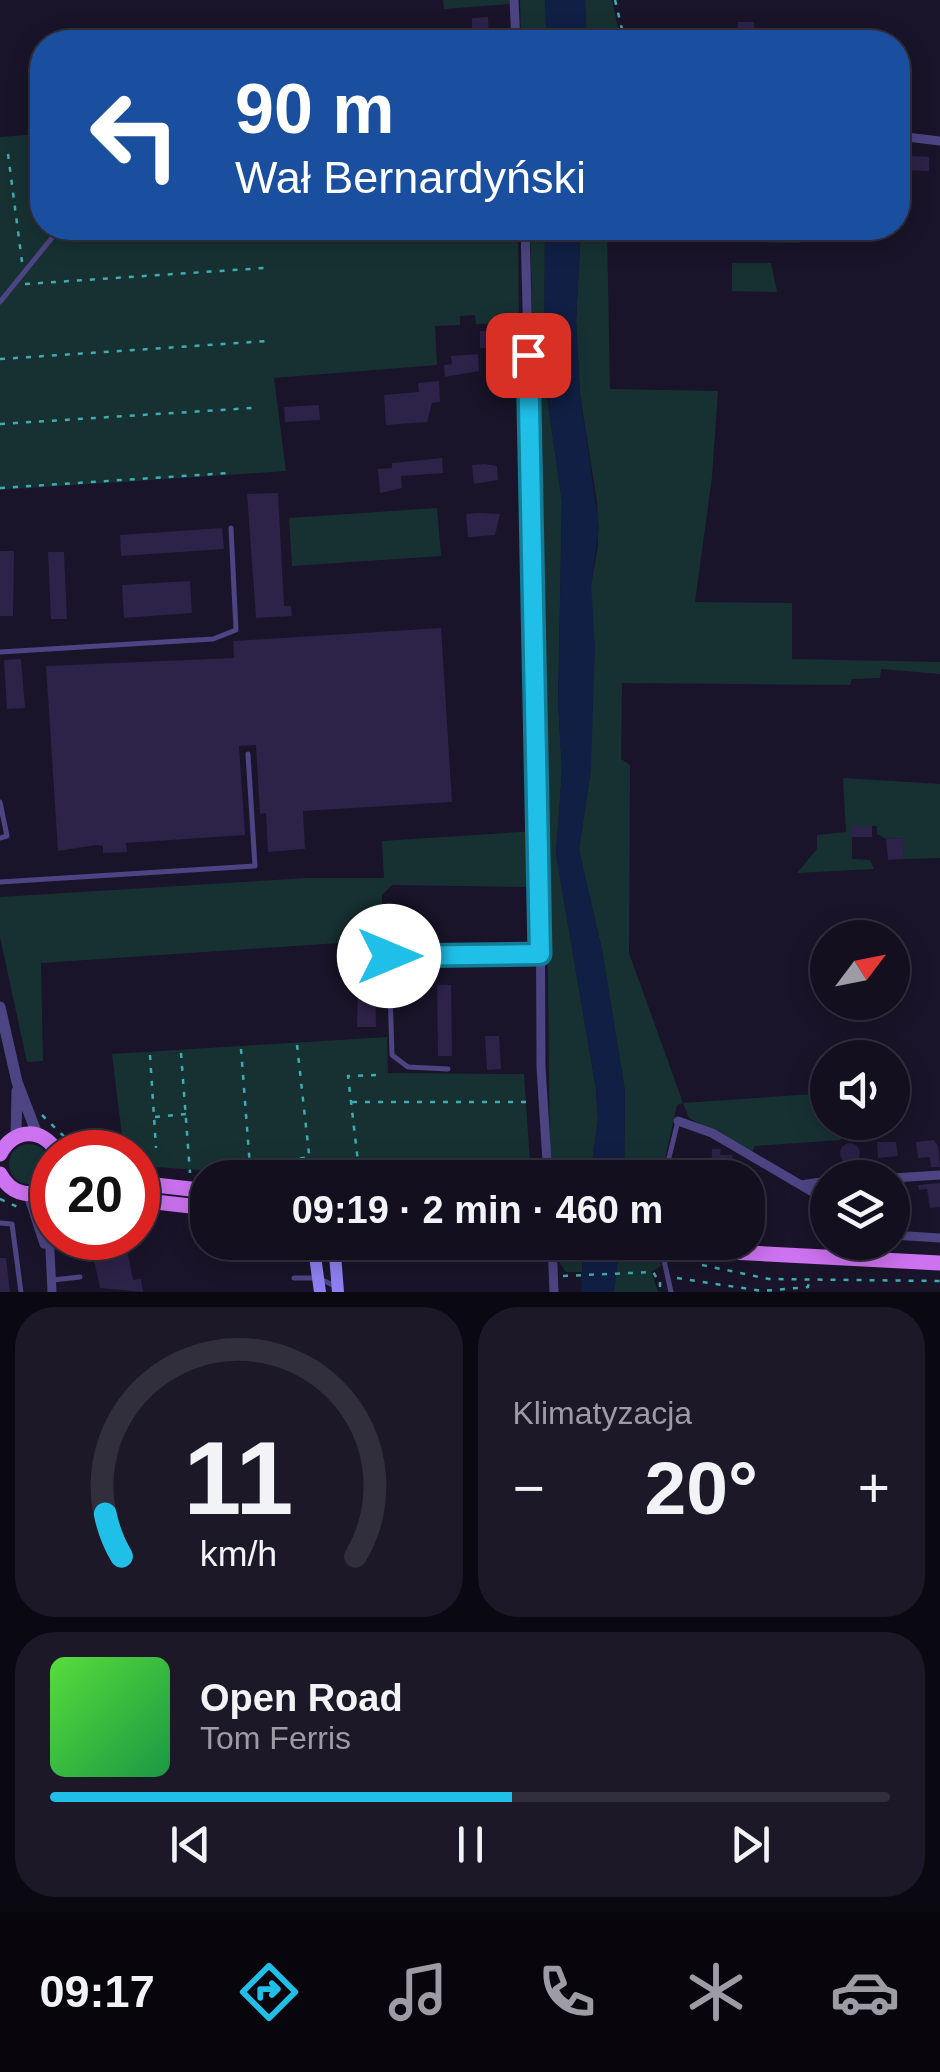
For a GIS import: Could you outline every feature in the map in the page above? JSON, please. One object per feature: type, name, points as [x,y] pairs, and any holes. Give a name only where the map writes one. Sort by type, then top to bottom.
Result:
[{"type":"main road","points":[[0,1154],[16,1136],[30,1135]]},
{"type":"main road","points":[[0,1177],[16,1192],[28,1195]]},
{"type":"main road","points":[[160,1186],[190,1189]]},
{"type":"main road","points":[[160,1203],[190,1206]]},
{"type":"main road","points":[[765,1252],[940,1263]]},
{"type":"main road","points":[[316,1260],[319,1285]]},
{"type":"main road","points":[[336,1260],[338,1290]]},
{"type":"street","points":[[514,0],[515,30]]},
{"type":"street","points":[[910,137],[940,141]]},
{"type":"street","points":[[524,240],[546,1160]]},
{"type":"street","points":[[0,1007],[7,1068],[35,1130]]},
{"type":"street","points":[[16,1082],[16,1136]]},
{"type":"street","points":[[678,1121],[712,1133],[810,1190]]},
{"type":"street","points":[[910,1177],[940,1175]]},
{"type":"street","points":[[801,1185],[810,1184]]},
{"type":"street","points":[[28,1195],[30,1201]]},
{"type":"street","points":[[910,1236],[940,1238]]},
{"type":"street","points":[[48,1260],[52,1292]]},
{"type":"street","points":[[553,1260],[554,1292]]},
{"type":"lane","points":[[0,302],[50,240]]},
{"type":"lane","points":[[0,652],[213,639],[236,630],[231,528]]},
{"type":"lane","points":[[0,882],[255,866],[248,754]]},
{"type":"lane","points":[[0,802],[8,836],[0,838]]},
{"type":"lane","points":[[448,1068],[408,1067],[392,1055],[389,956],[540,954]]},
{"type":"lane","points":[[668,1160],[678,1121]]},
{"type":"lane","points":[[0,1223],[12,1224],[21,1292]]},
{"type":"lane","points":[[666,1260],[672,1292]]},
{"type":"lane","points":[[50,1280],[80,1277]]},
{"type":"lane","points":[[294,1278],[338,1290]]},
{"type":"path","points":[[616,0],[622,30]]},
{"type":"path","points":[[8,154],[24,273]]},
{"type":"path","points":[[14,285],[264,268]]},
{"type":"path","points":[[0,359],[268,341]]},
{"type":"path","points":[[0,424],[252,408]]},
{"type":"path","points":[[0,488],[228,473]]},
{"type":"path","points":[[297,1045],[310,1160]]},
{"type":"path","points":[[241,1049],[250,1167],[309,1156]]},
{"type":"path","points":[[182,1053],[190,1173]]},
{"type":"path","points":[[150,1055],[155,1130]]},
{"type":"path","points":[[358,1160],[348,1076],[376,1075]]},
{"type":"path","points":[[351,1102],[543,1102]]},
{"type":"path","points":[[154,1117],[186,1114]]},
{"type":"path","points":[[689,1262],[768,1279],[940,1282]]},
{"type":"path","points":[[566,1275],[652,1272],[660,1280],[660,1292]]},
{"type":"path","points":[[666,1274],[762,1290],[808,1287],[809,1280]]},
{"type":"green space","points":[[443,0],[509,0],[509,4],[444,9]]},
{"type":"green space","points":[[520,0],[545,0],[546,30],[521,30]]},
{"type":"green space","points":[[585,0],[612,0],[618,30],[586,30]]},
{"type":"green space","points":[[30,135],[30,240],[518,240],[519,323],[476,324],[475,315],[460,316],[460,325],[435,326],[437,365],[274,378],[286,471],[0,490],[0,137]]},
{"type":"green space","points":[[530,240],[545,240],[544,376],[562,502],[558,702],[562,771],[556,854],[598,1120],[592,1160],[551,1160],[546,826]]},
{"type":"green space","points":[[580,240],[607,240],[610,389],[718,391],[712,477],[695,602],[792,603],[792,659],[940,662],[940,674],[881,669],[880,678],[852,679],[850,685],[622,683],[621,759],[630,765],[629,953],[683,1103],[677,1105],[665,1160],[624,1160],[625,1091],[602,950],[579,850],[591,768],[591,585],[598,546],[597,502],[580,394],[576,322]]},
{"type":"green space","points":[[748,240],[800,240],[800,243]]},
{"type":"green space","points":[[732,263],[771,263],[777,292],[732,291]]},
{"type":"green space","points":[[437,508],[441,556],[292,566],[289,518]]},
{"type":"green space","points":[[843,778],[940,784],[940,858],[904,859],[902,838],[886,839],[877,834],[877,826],[852,826],[852,859],[870,860],[874,869],[797,873],[817,849],[817,835],[846,832]]},
{"type":"green space","points":[[535,831],[534,887],[392,885],[382,895],[383,940],[41,963],[43,1061],[27,1062],[0,937],[0,897],[307,878],[384,878],[382,841]]},
{"type":"green space","points":[[387,1037],[388,1073],[524,1074],[530,1160],[190,1160],[190,1169],[160,1167],[160,1130],[121,1130],[112,1054]]},
{"type":"green space","points":[[810,1094],[810,1140],[841,1140],[755,1146],[752,1152],[689,1118],[683,1103]]},
{"type":"green space","points":[[29,1144],[29,1184],[15,1178],[9,1164],[15,1150]]},
{"type":"green space","points":[[583,1260],[582,1272],[566,1272],[559,1262]]},
{"type":"green space","points":[[618,1260],[660,1260],[661,1266],[651,1272],[658,1292],[614,1292]]},
{"type":"water","points":[[545,0],[585,0],[586,30],[546,30]]},
{"type":"water","points":[[545,240],[580,240],[576,322],[580,394],[599,527],[591,585],[595,646],[591,768],[579,850],[602,950],[625,1091],[624,1160],[592,1160],[598,1120],[596,1089],[556,854],[562,771],[558,702],[562,502],[544,376]]},
{"type":"water","points":[[583,1260],[618,1260],[614,1292],[581,1292]]},
{"type":"building","points":[[488,17],[489,30],[472,30],[472,18]]},
{"type":"building","points":[[738,22],[754,22],[754,30],[738,30]]},
{"type":"building","points":[[910,156],[929,157],[929,171],[910,170]]},
{"type":"building","points":[[480,331],[499,331],[499,348],[480,348]]},
{"type":"building","points":[[478,354],[479,371],[445,377],[444,365],[452,364],[451,356]]},
{"type":"building","points":[[439,381],[440,402],[432,403],[427,422],[386,425],[384,395],[419,392],[418,383]]},
{"type":"building","points":[[319,405],[320,420],[285,422],[284,407]]},
{"type":"building","points":[[442,458],[443,473],[401,476],[402,488],[380,493],[378,469],[392,468],[392,463]]},
{"type":"building","points":[[472,465],[497,466],[498,480],[474,484]]},
{"type":"building","points":[[278,493],[284,606],[291,606],[292,616],[256,618],[247,494]]},
{"type":"building","points":[[466,514],[500,514],[495,535],[468,537]]},
{"type":"building","points":[[222,528],[224,549],[121,556],[120,535]]},
{"type":"building","points":[[0,551],[14,551],[13,616],[0,616]]},
{"type":"building","points":[[48,552],[64,552],[67,619],[51,619]]},
{"type":"building","points":[[190,581],[192,613],[124,618],[122,585]]},
{"type":"building","points":[[441,628],[452,802],[303,811],[305,849],[268,852],[266,813],[260,814],[256,745],[239,746],[245,835],[126,843],[127,852],[103,853],[103,846],[96,845],[58,851],[46,666],[234,658],[233,641]]},
{"type":"building","points":[[21,659],[25,708],[7,709],[4,660]]},
{"type":"building","points":[[851,826],[872,826],[872,837],[851,837]]},
{"type":"building","points":[[903,838],[904,859],[888,860],[886,839]]},
{"type":"building","points":[[359,953],[374,953],[376,1027],[357,1027]]},
{"type":"building","points":[[437,985],[451,985],[452,1056],[438,1056]]},
{"type":"building","points":[[485,1036],[499,1036],[501,1069],[487,1070]]},
{"type":"building","points":[[934,1140],[940,1167],[931,1167],[930,1157],[918,1158],[916,1142]]},
{"type":"building","points":[[877,1142],[896,1142],[898,1156],[878,1158]]},
{"type":"building","points":[[843,1146],[857,1146],[857,1160],[843,1160]]},
{"type":"building","points":[[712,1149],[721,1149],[720,1155],[733,1155],[732,1160],[712,1160]]},
{"type":"building","points":[[940,1183],[940,1207],[930,1208],[927,1189],[919,1190],[918,1185]]},
{"type":"building","points":[[0,1258],[6,1258],[10,1292],[0,1292]]},
{"type":"building","points":[[94,1260],[129,1260],[133,1280],[141,1279],[143,1292],[100,1288]]},
{"type":"route","points":[[389,956],[540,954],[528,355]]}]
